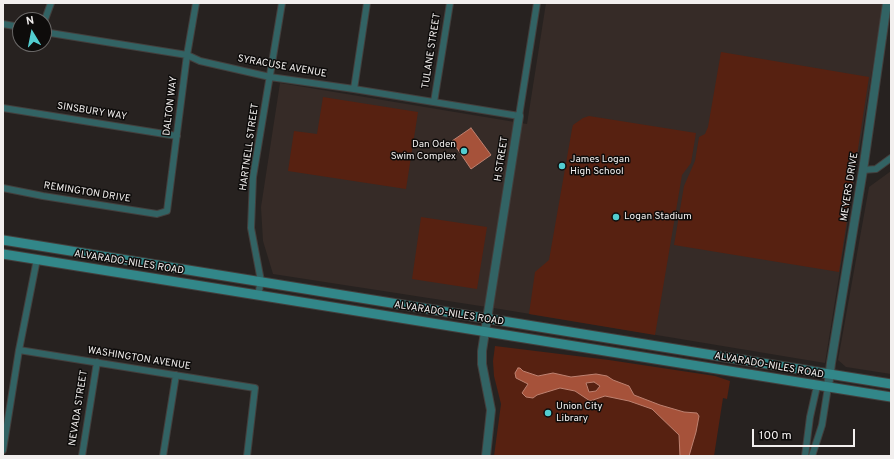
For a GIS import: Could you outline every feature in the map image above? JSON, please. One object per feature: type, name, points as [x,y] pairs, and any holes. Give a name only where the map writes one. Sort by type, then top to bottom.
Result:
[{"type":"main road","name":"ALVARADO-NILES ROAD","points":[[3,240],[891,384]]},
{"type":"main road","name":"ALVARADO-NILES ROAD","points":[[3,254],[891,397]]},
{"type":"street","name":"DALTON WAY","points":[[167,211],[187,55],[196,3]]},
{"type":"street","name":"HARTNELL STREET","points":[[258,295],[261,282],[251,228],[253,177],[282,3]]},
{"type":"street","points":[[354,89],[367,3]]},
{"type":"street","name":"TULANE STREET","points":[[434,102],[450,3]]},
{"type":"street","name":"H STREET","points":[[486,456],[491,410],[482,364],[485,331],[537,3]]},
{"type":"street","name":"MEYERS DRIVE","points":[[828,387],[863,170],[887,3]]},
{"type":"street","name":"SYRACUSE AVENUE","points":[[52,33],[187,55],[200,61],[270,77],[519,116]]},
{"type":"street","name":"SINSBURY WAY","points":[[3,108],[177,136]]},
{"type":"street","points":[[863,170],[876,169],[891,158]]},
{"type":"street","name":"REMINGTON DRIVE","points":[[3,188],[157,214],[167,211]]},
{"type":"street","points":[[3,450],[19,350],[37,260]]},
{"type":"street","name":"WASHINGTON AVENUE","points":[[19,350],[255,388],[247,456]]},
{"type":"street","name":"NEVADA STREET","points":[[82,456],[97,362]]},
{"type":"street","points":[[805,456],[810,416],[818,386],[829,374]]},
{"type":"street","points":[[163,456],[176,375]]},
{"type":"street","points":[[812,456],[822,424],[828,387]]},
{"type":"shaded area","name":"James Logan High School","points":[[546,3],[883,3],[825,363],[500,309],[273,274],[263,241],[261,207],[280,83],[527,124]]},
{"type":"shaded area","points":[[721,52],[869,77],[839,272],[674,245],[684,186],[695,161],[699,137],[705,134],[708,127]]},
{"type":"shaded area","points":[[323,97],[418,112],[406,189],[288,171],[294,131],[317,134]]},
{"type":"shaded area","name":"Logan Stadium","points":[[589,116],[696,133],[691,163],[682,175],[655,335],[529,314],[535,272],[549,260],[573,125]]},
{"type":"shaded area","points":[[471,128],[491,155],[471,169],[452,141]]},
{"type":"shaded area","points":[[891,171],[891,374],[846,367],[838,360],[869,187]]},
{"type":"shaded area","points":[[421,217],[487,227],[477,289],[412,279]]},
{"type":"shaded area","points":[[495,346],[609,360],[715,376],[730,381],[727,399],[723,398],[714,456],[494,456],[501,404],[494,376],[493,361]]},
{"type":"shaded area","points":[[518,368],[520,368],[523,371],[538,376],[553,373],[571,377],[596,374],[607,376],[629,386],[634,395],[684,412],[697,413],[699,416],[689,456],[680,456],[679,435],[652,409],[629,401],[605,396],[590,401],[575,391],[560,388],[537,395],[533,398],[526,397],[522,393],[528,384],[516,378],[515,373]],"holes":[[[594,382],[600,386],[596,391],[589,392],[586,383]]]},
{"type":"place","name":"Dan Oden Swim Complex","points":[[464,151]]},
{"type":"place","name":"James Logan High School","points":[[562,166]]},
{"type":"place","name":"Logan Stadium","points":[[616,217]]},
{"type":"place","name":"Union City Library","points":[[548,413]]}]
